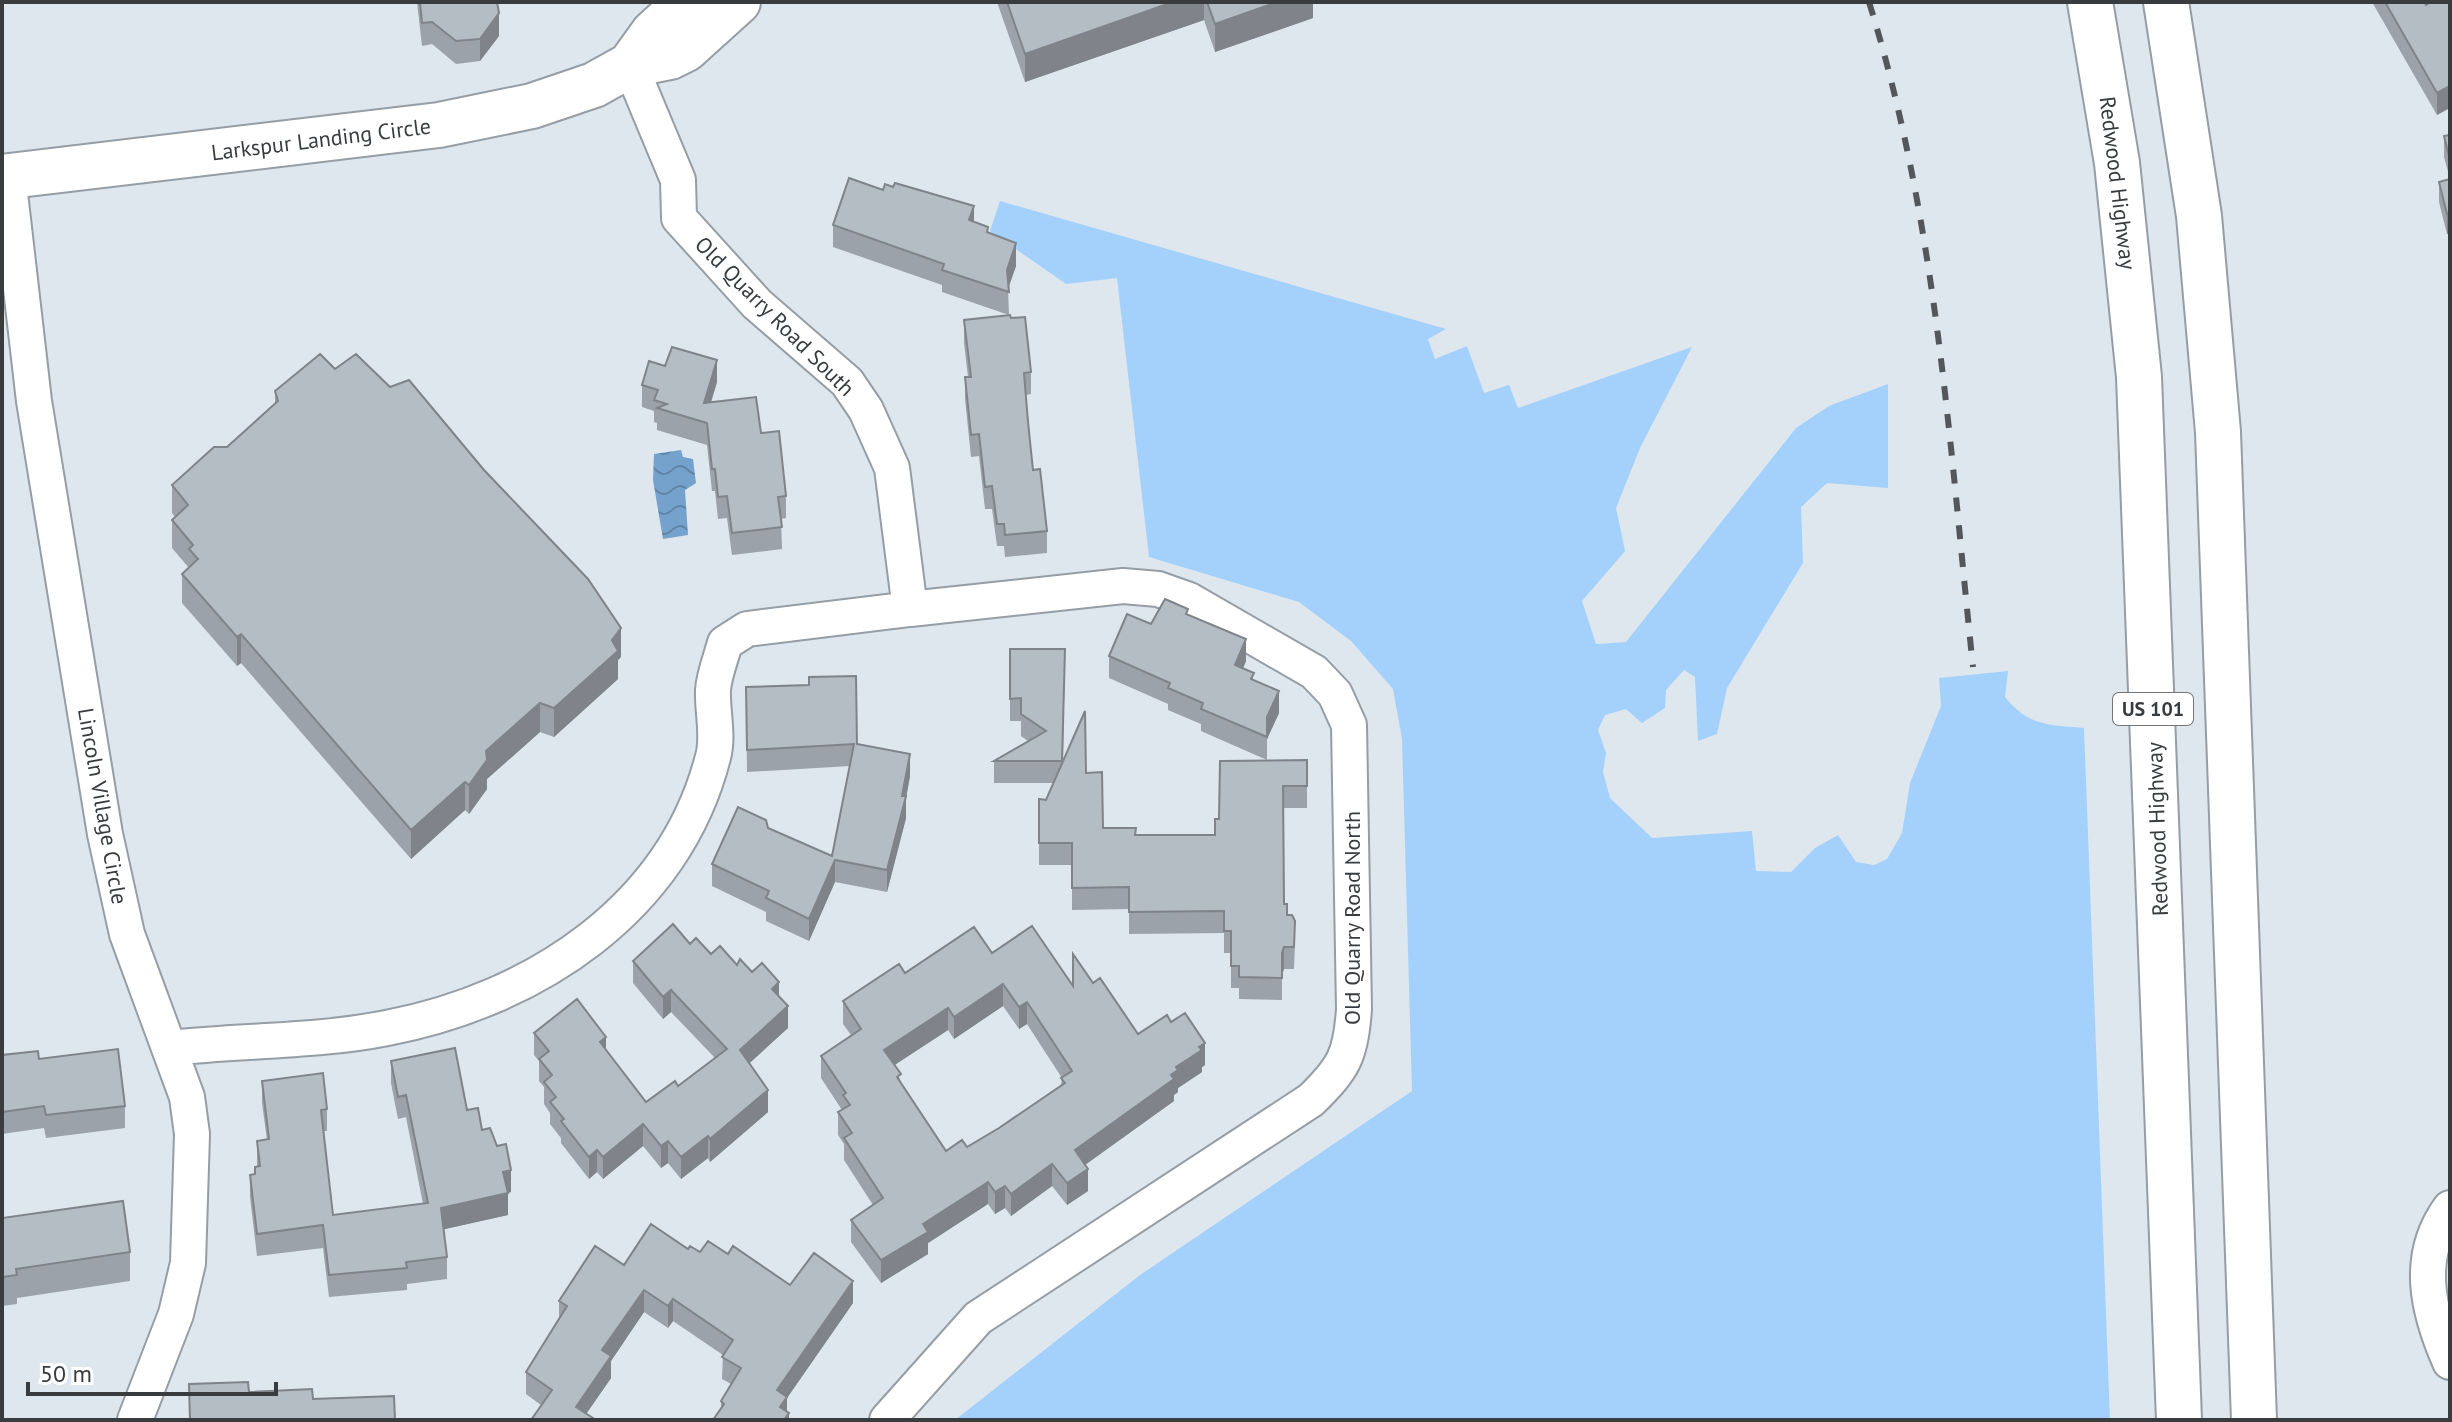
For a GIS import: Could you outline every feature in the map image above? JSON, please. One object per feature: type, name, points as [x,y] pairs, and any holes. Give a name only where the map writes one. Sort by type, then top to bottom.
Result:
[{"type":"main road","name":"Larkspur Landing Circle","points":[[630,65],[653,33],[687,2]]},
{"type":"main road","name":"Larkspur Landing Circle","points":[[5,176],[474,120],[558,98],[594,85],[630,65],[661,60],[686,49],[738,2]]},
{"type":"main road","name":"Redwood Highway","points":[[2090,2],[2117,163],[2139,377],[2179,1420]]},
{"type":"main road","points":[[2166,2],[2199,216],[2218,432],[2254,1420]]},
{"type":"street","name":"Old Quarry Road South","points":[[630,65],[678,180],[679,218],[757,304],[847,382],[866,410],[892,468],[910,609]]},
{"type":"street","name":"Lincoln Village Circle","points":[[5,176],[34,401],[105,834],[127,934],[187,1097],[192,1134],[188,1263],[176,1314],[135,1420]]},
{"type":"street","name":"Old Quarry Road North","points":[[887,1420],[978,1318],[1311,1100],[1338,1074],[1352,1046],[1354,1009],[1349,725],[1335,694],[1314,672],[1189,600],[1158,589],[1123,586],[910,609]]},
{"type":"street","points":[[170,1048],[387,1028],[505,994],[546,972],[609,923],[648,885],[686,827],[714,755],[713,688],[725,643],[747,629],[910,609]]},
{"type":"street","points":[[2450,1208],[2432,1245],[2427,1271],[2430,1310],[2450,1362]]},
{"type":"shaded area","points":[[1000,201],[1446,329],[1428,339],[1435,359],[1467,346],[1484,393],[1509,385],[1518,408],[1692,347],[1640,448],[1616,508],[1625,551],[1582,601],[1596,644],[1626,642],[1796,428],[1829,406],[1888,384],[1888,488],[1827,483],[1801,507],[1803,563],[1727,688],[1717,734],[1698,741],[1695,677],[1684,670],[1666,690],[1665,708],[1642,723],[1626,709],[1605,715],[1598,730],[1606,753],[1603,772],[1610,798],[1652,838],[1752,831],[1756,871],[1791,872],[1815,848],[1838,835],[1856,862],[1874,865],[1887,859],[1902,833],[1910,783],[1941,706],[1939,678],[2008,671],[2005,697],[2022,714],[2050,725],[2084,728],[2110,1420],[955,1420],[1140,1275],[1412,1091],[1402,739],[1393,689],[1351,641],[1299,602],[1149,557],[1117,278],[1066,284],[990,231]]},
{"type":"water","points":[[681,450],[683,457],[693,459],[696,483],[685,490],[688,535],[663,539],[653,480],[654,454]]},
{"type":"building","points":[[420,2],[497,2],[499,13],[480,39],[456,41],[432,22],[422,23]]},
{"type":"building","points":[[1007,2],[1173,2],[1025,54]]},
{"type":"building","points":[[1207,2],[1277,2],[1215,24]]},
{"type":"building","points":[[2385,2],[2424,2],[2426,5],[2450,2],[2450,86],[2437,93]]},
{"type":"building","points":[[2450,135],[2450,160],[2444,136]]},
{"type":"building","points":[[849,178],[883,190],[885,184],[893,187],[895,183],[974,206],[969,220],[988,227],[987,232],[1016,243],[1007,270],[1009,292],[942,270],[944,264],[833,225]]},
{"type":"building","points":[[2450,179],[2450,213],[2447,214],[2439,182]]},
{"type":"building","points":[[1010,315],[1011,318],[1025,317],[1031,372],[1024,373],[1028,422],[1033,470],[1040,469],[1047,531],[1005,535],[1004,524],[997,524],[992,486],[985,487],[979,434],[971,435],[965,377],[971,377],[964,320]]},
{"type":"building","points":[[672,347],[717,360],[704,403],[756,397],[761,433],[779,431],[786,496],[778,497],[782,527],[732,533],[727,496],[718,497],[707,423],[657,408],[667,404],[654,400],[658,390],[642,385],[649,361],[665,366]]},
{"type":"building","points":[[320,354],[335,369],[356,354],[390,387],[409,380],[484,470],[588,579],[621,628],[612,640],[618,651],[554,708],[540,703],[486,751],[487,760],[469,785],[465,782],[411,830],[241,634],[237,637],[182,574],[198,559],[189,549],[193,545],[172,520],[188,505],[172,485],[214,447],[227,447],[278,401],[275,391]]},
{"type":"building","points":[[1165,599],[1188,609],[1186,614],[1246,639],[1235,665],[1254,673],[1251,679],[1279,691],[1267,717],[1267,737],[1201,709],[1203,703],[1168,688],[1170,683],[1109,656],[1127,614],[1151,624]]},
{"type":"building","points":[[1010,649],[1065,649],[1062,761],[994,761],[1046,731],[1021,714],[1021,698],[1010,699]]},
{"type":"building","points":[[856,676],[857,744],[910,754],[902,796],[906,796],[887,870],[835,860],[809,919],[766,898],[769,891],[712,864],[738,807],[766,820],[768,828],[832,856],[854,744],[747,750],[746,687],[809,685],[809,677]]},
{"type":"building","points":[[1085,711],[1086,773],[1102,772],[1103,828],[1136,828],[1135,835],[1215,835],[1215,819],[1219,819],[1220,761],[1307,760],[1307,786],[1283,786],[1284,904],[1287,904],[1287,915],[1292,915],[1295,921],[1294,947],[1284,947],[1282,953],[1282,978],[1239,977],[1239,966],[1231,966],[1231,931],[1224,931],[1224,911],[1129,912],[1129,887],[1072,888],[1072,843],[1039,843],[1039,799],[1046,800]]},
{"type":"building","points":[[673,924],[690,944],[696,938],[711,954],[720,946],[737,965],[740,959],[752,972],[762,963],[779,982],[772,989],[788,1006],[740,1050],[768,1090],[710,1139],[708,1136],[681,1157],[668,1141],[661,1146],[643,1124],[603,1157],[597,1150],[589,1157],[550,1102],[556,1097],[544,1082],[552,1075],[539,1059],[549,1051],[534,1033],[577,999],[606,1037],[600,1042],[646,1102],[675,1081],[678,1086],[727,1049],[671,990],[663,997],[633,961]]},
{"type":"building","points":[[1032,926],[1073,986],[1073,954],[1093,983],[1100,978],[1138,1034],[1167,1015],[1171,1022],[1185,1013],[1205,1043],[1199,1047],[1202,1050],[1176,1067],[1178,1070],[1171,1075],[1174,1079],[1075,1150],[1088,1169],[1067,1183],[1052,1164],[1011,1194],[1005,1186],[995,1192],[988,1182],[923,1224],[928,1232],[881,1260],[851,1220],[883,1198],[844,1138],[852,1133],[838,1112],[850,1105],[843,1095],[846,1093],[821,1056],[861,1029],[843,1001],[899,964],[905,973],[974,927],[992,953]],"holes":[[[1003,984],[1019,1007],[1027,1002],[1072,1071],[1061,1078],[1065,1083],[999,1128],[967,1147],[962,1140],[946,1151],[897,1077],[901,1074],[884,1050],[948,1008],[954,1017]]]},
{"type":"building","points":[[455,1048],[467,1110],[478,1108],[482,1130],[490,1128],[497,1146],[506,1144],[511,1170],[503,1172],[508,1193],[441,1208],[447,1257],[406,1262],[407,1268],[329,1275],[323,1225],[257,1234],[250,1175],[255,1174],[255,1167],[260,1166],[257,1141],[269,1139],[262,1081],[323,1073],[327,1109],[321,1110],[333,1215],[428,1203],[406,1095],[398,1097],[391,1061]]},
{"type":"building","points":[[118,1049],[125,1106],[46,1115],[44,1106],[2,1112],[2,1055],[38,1051],[39,1059]]},
{"type":"building","points":[[123,1201],[130,1252],[16,1269],[17,1275],[2,1277],[2,1218]]},
{"type":"building","points":[[651,1224],[688,1249],[690,1246],[700,1252],[708,1241],[728,1254],[733,1246],[790,1285],[814,1253],[853,1281],[777,1390],[787,1397],[780,1407],[789,1413],[784,1420],[713,1420],[741,1368],[722,1357],[733,1340],[673,1299],[668,1306],[644,1290],[602,1350],[611,1356],[576,1407],[596,1420],[531,1420],[552,1390],[526,1372],[567,1306],[559,1301],[595,1246],[624,1265]]},
{"type":"building","points":[[248,1382],[249,1392],[312,1389],[313,1399],[394,1396],[395,1420],[190,1420],[189,1384]]},
{"type":"railway","points":[[1869,2],[1911,167],[1938,332],[1973,667]]}]
